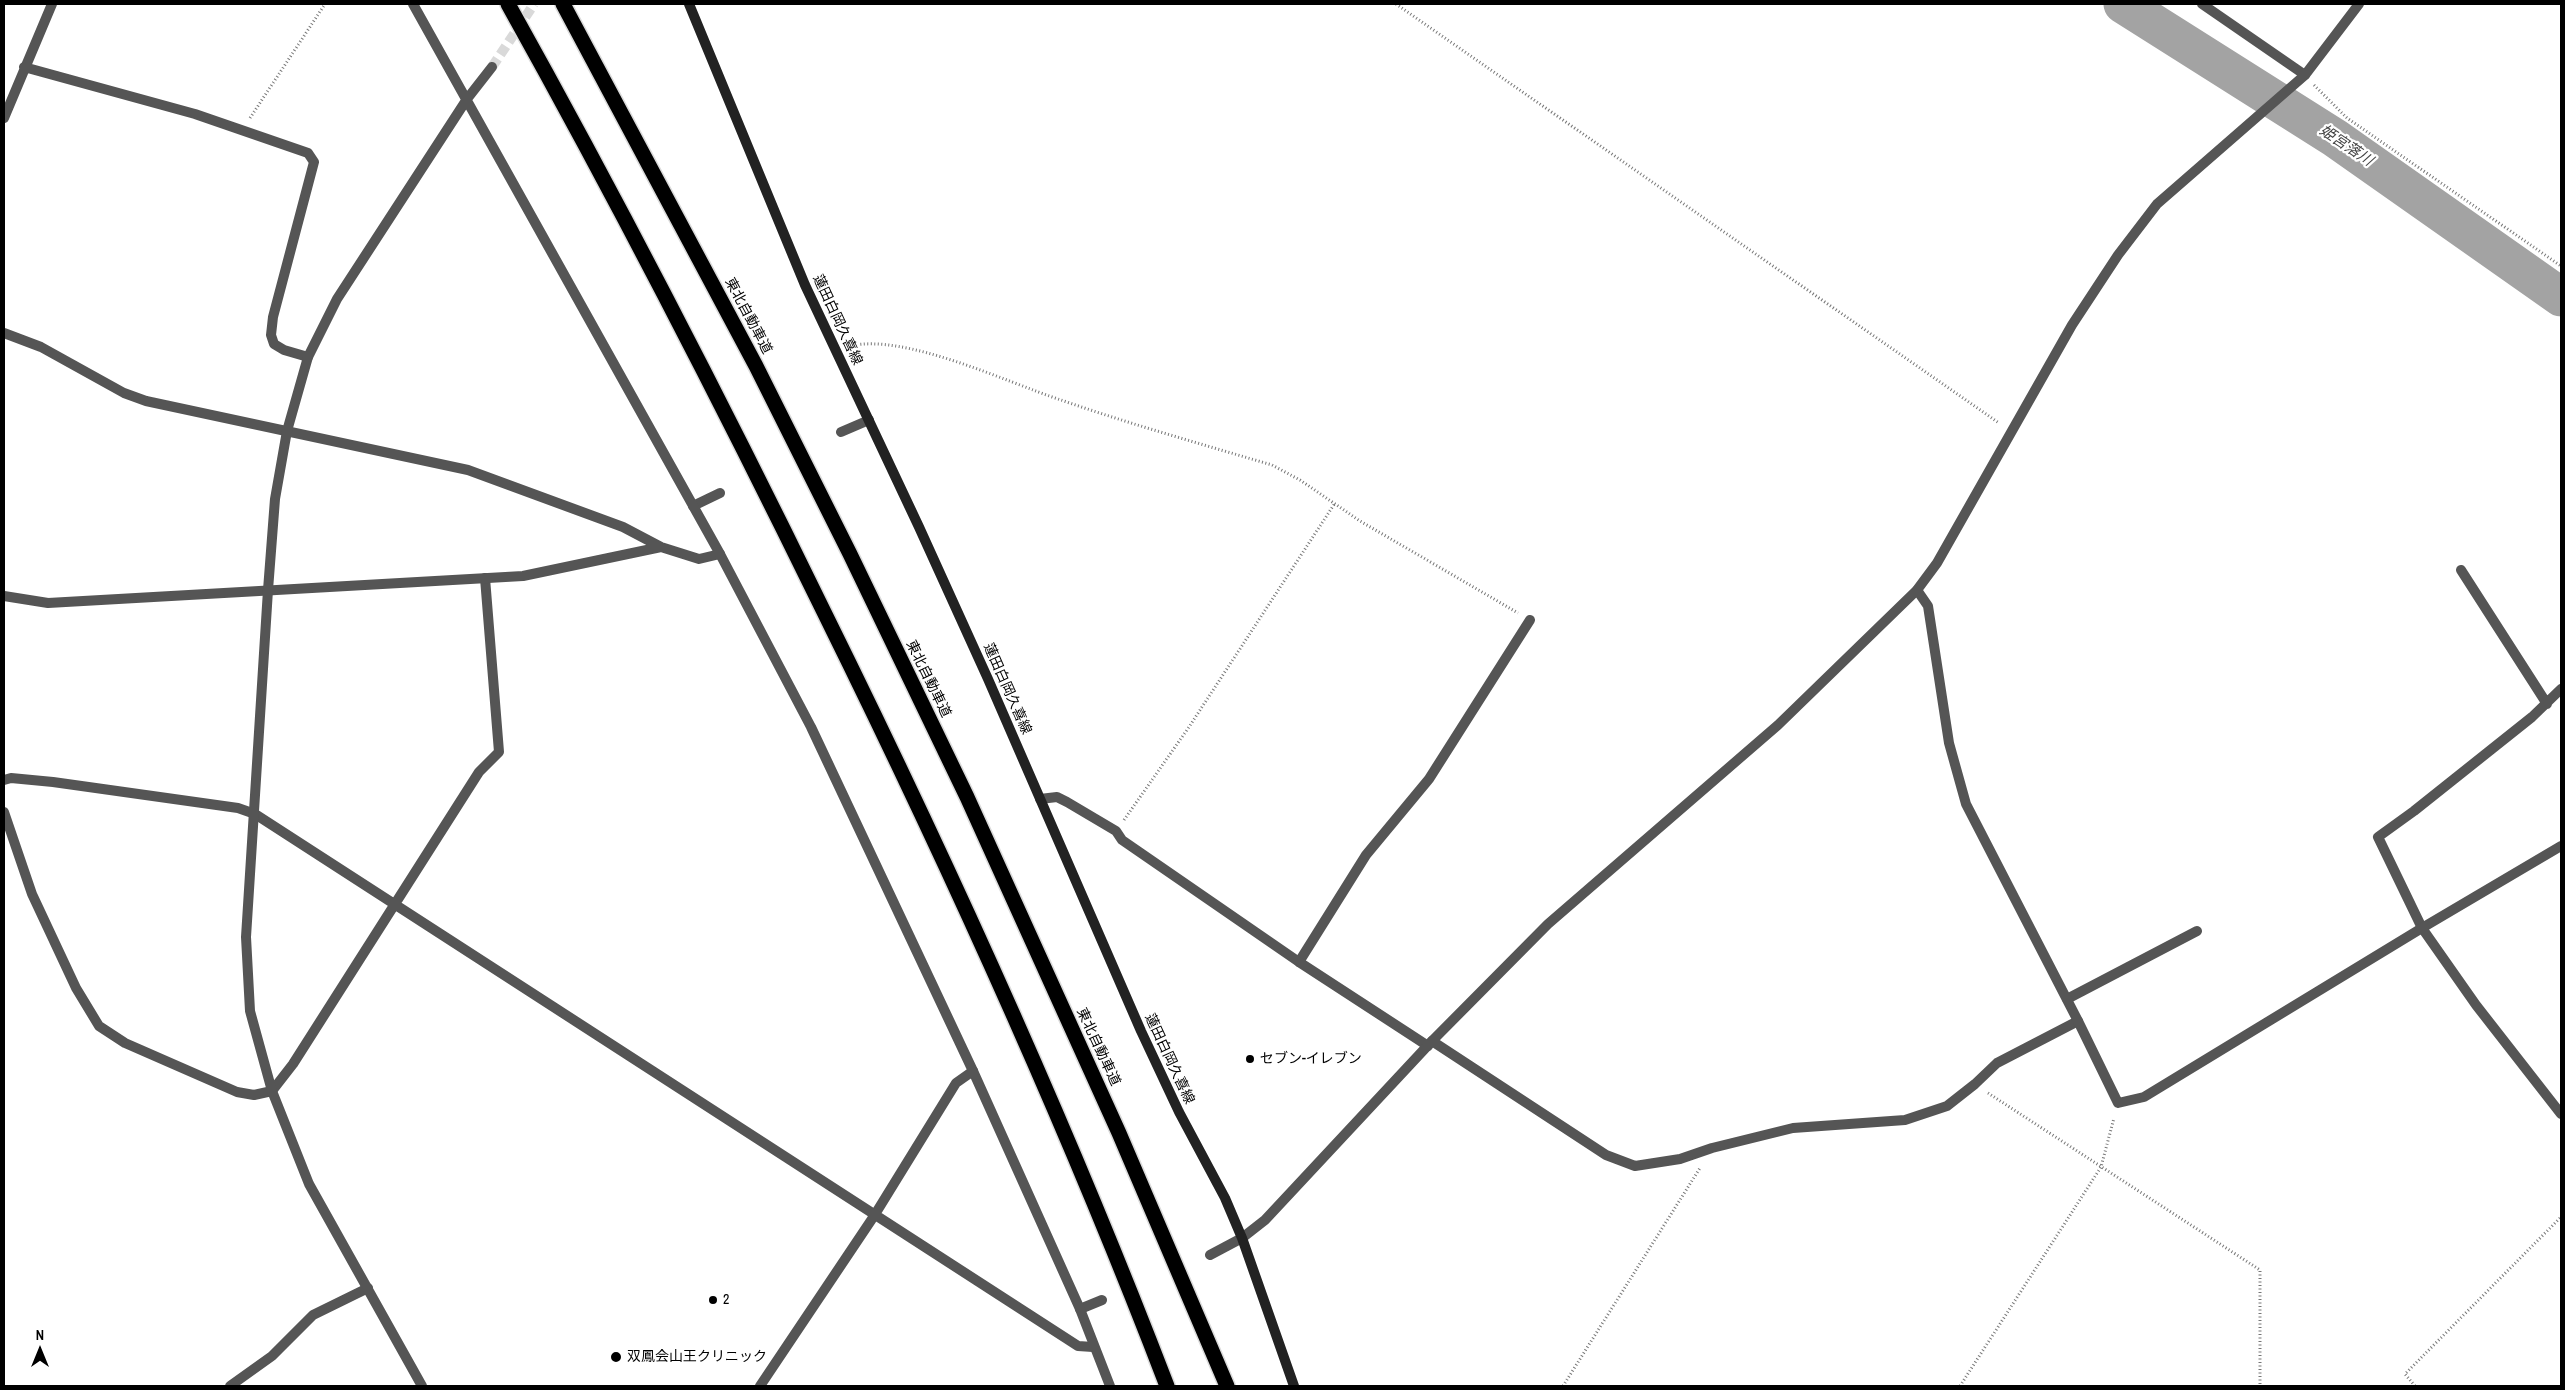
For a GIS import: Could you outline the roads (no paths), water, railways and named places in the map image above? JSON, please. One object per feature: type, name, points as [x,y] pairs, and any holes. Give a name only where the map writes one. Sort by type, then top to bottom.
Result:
[{"type":"highway","points":[[508,4],[688,341],[877,719],[966,909],[1074,1153],[1168,1386]]},
{"type":"highway","name":"東北自動車道","points":[[563,4],[756,366],[850,554],[942,745],[1119,1132],[1227,1386]]},
{"type":"main road","name":"蓮田白岡久喜線","points":[[689,4],[802,276],[924,536],[1141,1031],[1179,1112],[1225,1198],[1242,1238],[1294,1386]]},
{"type":"street","points":[[4,118],[52,4]]},
{"type":"street","points":[[412,4],[467,98],[720,554],[811,727],[973,1072],[1080,1309],[1093,1347],[1110,1386]]},
{"type":"street","points":[[2202,4],[2304,75]]},
{"type":"street","points":[[1210,1255],[1242,1238],[1265,1220],[1430,1044],[1548,924],[1778,724],[1916,590],[1937,563],[2072,325],[2118,256],[2157,204],[2304,75],[2359,4]]},
{"type":"street","points":[[422,1386],[309,1184],[272,1091],[250,1011],[246,936],[275,499],[287,430],[308,357],[337,300],[467,98],[492,66]]},
{"type":"street","points":[[24,67],[195,114],[308,153],[314,162],[273,317],[271,335],[274,344],[279,347],[308,357]]},
{"type":"street","points":[[4,333],[40,347],[124,393],[146,401],[468,470],[624,527],[661,547],[699,559],[720,554]]},
{"type":"street","points":[[841,432],[869,420]]},
{"type":"street","points":[[693,506],[720,493]]},
{"type":"street","points":[[4,596],[48,604],[523,576],[661,547]]},
{"type":"street","points":[[2461,570],[2546,704]]},
{"type":"street","points":[[4,812],[32,894],[76,988],[99,1026],[125,1043],[237,1092],[254,1095],[272,1091],[293,1064],[479,772],[499,752],[485,578]]},
{"type":"street","points":[[1916,590],[1928,606],[1949,743],[1966,804],[2067,999],[2118,1103],[2144,1097],[2561,846]]},
{"type":"street","points":[[1299,962],[1366,854],[1429,779],[1530,620]]},
{"type":"street","points":[[2561,690],[2414,811],[2378,837],[2422,928],[2476,1005],[2561,1114]]},
{"type":"street","points":[[4,780],[11,778],[53,782],[238,808],[255,814],[874,1216],[1078,1346],[1093,1347]]},
{"type":"street","points":[[1040,800],[1057,797],[1116,831],[1122,840],[1299,962],[1606,1154],[1635,1166],[1680,1159],[1712,1148],[1793,1128],[1905,1120],[1947,1106],[1975,1084],[1997,1063],[2078,1021]]},
{"type":"street","points":[[2067,999],[2197,931]]},
{"type":"street","points":[[760,1386],[874,1216],[956,1083],[973,1072]]},
{"type":"street","points":[[230,1386],[272,1356],[312,1315],[368,1288]]},
{"type":"street","points":[[1080,1309],[1102,1300]]},
{"type":"waterway","name":"姫宮落川","points":[[2123,4],[2335,138],[2561,297]]},
{"type":"tunnel","points":[[492,67],[534,4]]},
{"type":"place","name":"セブン-イレブン","points":[[1250,1059]]},
{"type":"place","name":"2","points":[[713,1300]]},
{"type":"place","name":"双鳳会山王クリニック","points":[[616,1357]]}]
